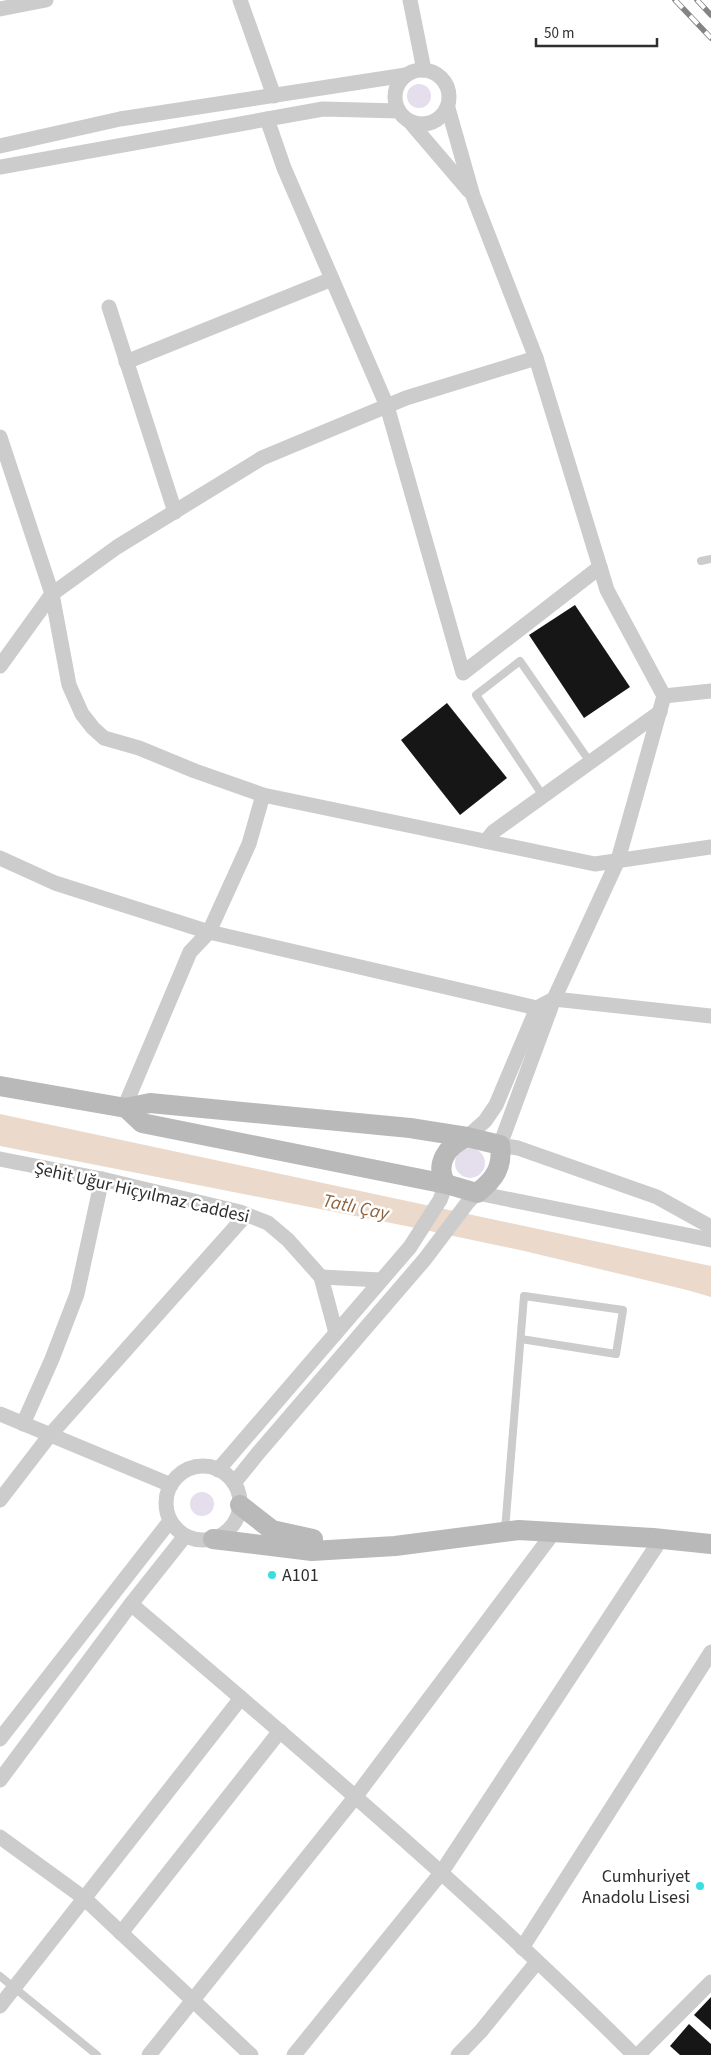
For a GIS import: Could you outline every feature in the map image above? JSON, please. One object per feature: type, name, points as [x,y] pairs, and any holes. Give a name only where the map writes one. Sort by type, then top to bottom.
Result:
[{"type":"street","points":[[0,9],[46,0]]},
{"type":"street","points":[[240,0],[274,96]]},
{"type":"street","points":[[410,0],[424,70]]},
{"type":"street","points":[[0,146],[120,120],[406,75],[414,71],[424,70],[433,72],[446,83],[450,99],[448,108],[473,196],[536,358],[607,590],[664,696],[618,860],[554,999],[500,1145],[500,1167],[496,1175],[472,1197],[437,1243],[234,1483]]},
{"type":"street","points":[[406,75],[396,90],[395,100],[405,117],[473,196]]},
{"type":"street","points":[[0,167],[323,109],[405,117],[419,124],[428,124],[437,120],[448,108]]},
{"type":"street","points":[[267,119],[284,168],[387,406],[463,673],[600,567]]},
{"type":"street","points":[[126,362],[332,279]]},
{"type":"street","points":[[109,307],[174,512]]},
{"type":"street","points":[[0,666],[52,594],[117,547],[262,458],[406,398],[536,358]]},
{"type":"street","points":[[0,437],[6,473],[52,594],[69,685],[82,714],[104,738],[139,748],[195,771],[263,795],[595,864],[711,847]]},
{"type":"street","points":[[664,696],[711,691]]},
{"type":"street","points":[[486,841],[492,832],[660,712]]},
{"type":"street","points":[[125,1108],[190,952],[209,932],[249,844],[263,795]]},
{"type":"street","points":[[0,858],[55,883],[209,932],[537,1008]]},
{"type":"street","points":[[218,1470],[417,1236],[444,1190],[440,1170],[448,1150],[485,1121],[496,1105],[537,1008],[554,999],[711,1016]]},
{"type":"street","points":[[0,1086],[125,1108],[150,1103],[410,1128],[467,1137],[518,1148],[657,1197],[711,1227]]},
{"type":"street","points":[[125,1108],[142,1123],[472,1197],[711,1240]]},
{"type":"street","name":"Şehit Uğur Hiçyılmaz Caddesi","points":[[0,1159],[102,1179],[246,1215],[268,1223],[288,1240],[321,1277]]},
{"type":"street","points":[[23,1424],[52,1360],[77,1294],[102,1179]]},
{"type":"street","points":[[0,1500],[50,1435],[246,1215]]},
{"type":"street","points":[[336,1333],[321,1277],[381,1280]]},
{"type":"street","points":[[0,1414],[171,1485]]},
{"type":"street","points":[[213,1539],[224,1533],[232,1525],[238,1516],[240,1505],[234,1483],[218,1470],[202,1466],[190,1469],[179,1475],[171,1485],[166,1503],[170,1521],[178,1531],[185,1536],[201,1540],[213,1539],[312,1551],[394,1546],[519,1530],[711,1544]]},
{"type":"street","points":[[240,1505],[272,1530],[304,1539],[394,1546]]},
{"type":"street","points":[[0,1739],[170,1521]]},
{"type":"street","points":[[150,2055],[356,1796],[554,1532]]},
{"type":"street","points":[[0,1780],[130,1604],[185,1536]]},
{"type":"street","points":[[294,2055],[441,1873],[660,1539]]},
{"type":"street","points":[[130,1604],[356,1796],[636,2055],[711,1982]]},
{"type":"street","points":[[522,1948],[711,1652]]},
{"type":"street","points":[[0,2006],[241,1698]]},
{"type":"street","points":[[121,1933],[280,1731]]},
{"type":"street","points":[[0,1837],[84,1898],[251,2055]]},
{"type":"street","points":[[458,2055],[481,2031],[537,1962]]},
{"type":"lane","points":[[701,561],[711,559]]},
{"type":"lane","points":[[543,796],[476,695],[520,662],[590,762]]},
{"type":"lane","points":[[505,1532],[524,1296],[623,1310],[616,1354],[521,1339]]},
{"type":"lane","points":[[0,1976],[97,2055]]},
{"type":"shaded area","points":[[419,84],[424,85],[430,91],[430,101],[424,107],[419,108],[414,107],[408,101],[407,96],[408,91],[414,85]]},
{"type":"shaded area","points":[[470,1148],[481,1152],[485,1163],[481,1174],[470,1178],[459,1174],[455,1163],[459,1152]]},
{"type":"shaded area","points":[[202,1492],[211,1495],[214,1504],[211,1513],[202,1516],[193,1513],[190,1504],[193,1495]]},
{"type":"water","name":"Tatlı Çay","points":[[0,1114],[711,1266],[711,1297],[520,1250],[0,1146]]},
{"type":"building","points":[[575,605],[630,687],[584,718],[529,635]]},
{"type":"building","points":[[447,703],[507,778],[460,815],[401,740]]},
{"type":"building","points":[[711,1997],[711,2030],[694,2015]]},
{"type":"building","points":[[689,2024],[711,2044],[711,2055],[680,2055],[670,2046]]},
{"type":"railway","points":[[675,0],[711,38]]},
{"type":"railway","points":[[697,0],[711,15]]},
{"type":"place","name":"A101","points":[[272,1575]]},
{"type":"place","name":"Cumhuriyet Anadolu Lisesi","points":[[700,1886]]}]
